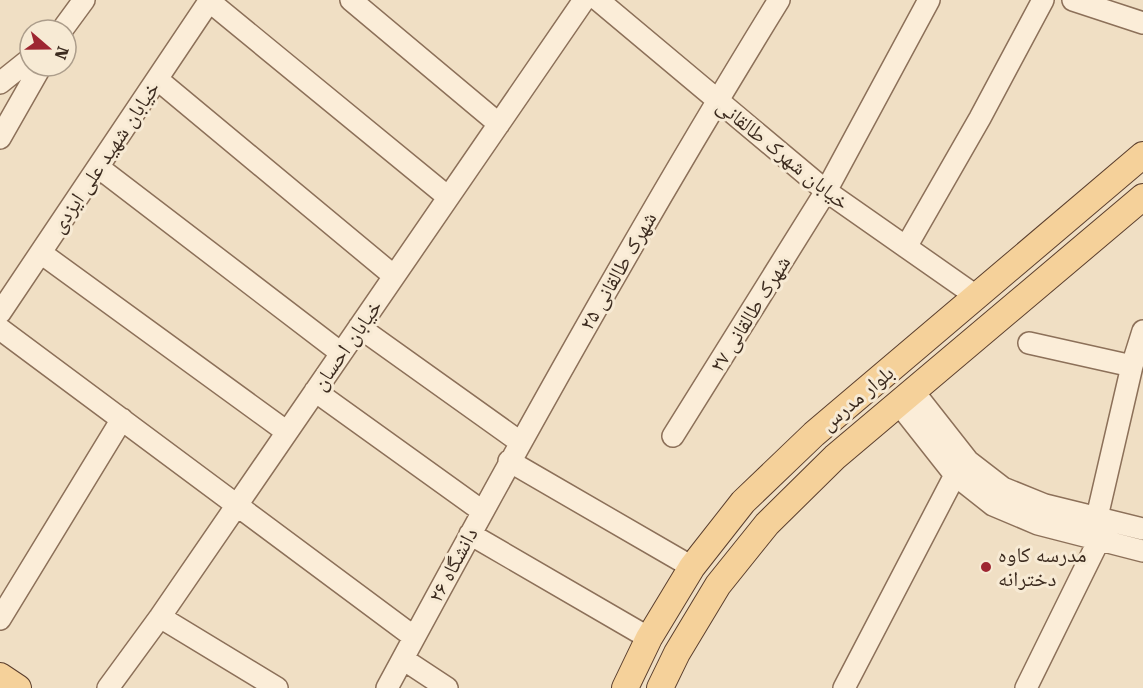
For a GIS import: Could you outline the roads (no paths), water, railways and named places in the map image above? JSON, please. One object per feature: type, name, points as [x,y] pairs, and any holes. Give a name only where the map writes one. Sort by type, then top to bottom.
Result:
[{"type":"main road","name":"بلوار مدرس","points":[[625,688],[649,638],[692,567],[743,502],[814,434],[1143,155]]},
{"type":"main road","name":"بلوار مدرس","points":[[660,688],[677,653],[718,585],[767,524],[835,457],[1143,197]]},
{"type":"main road","points":[[0,676],[18,688]]},
{"type":"street","points":[[71,18],[84,0]]},
{"type":"street","name":"خیابان احسان","points":[[108,688],[160,617],[584,0]]},
{"type":"street","name":"خیابان شهرک طالقانی","points":[[598,0],[826,191],[976,297]]},
{"type":"street","name":"شهرک طالقانی ۲۵","points":[[520,442],[717,101],[779,0]]},
{"type":"street","name":"شهرک طالقانی ۲۷","points":[[673,436],[826,191],[929,0]]},
{"type":"street","points":[[906,248],[980,118],[1043,0]]},
{"type":"street","points":[[1073,0],[1132,14]]},
{"type":"street","points":[[210,1],[448,198]]},
{"type":"street","name":"خیابان شهید علی ایزدی","points":[[0,314],[210,1]]},
{"type":"street","points":[[353,2],[499,124]]},
{"type":"street","points":[[0,83],[18,69]]},
{"type":"street","points":[[0,138],[34,78]]},
{"type":"street","points":[[157,79],[394,276]]},
{"type":"street","points":[[98,167],[341,353]]},
{"type":"street","points":[[41,252],[287,432]]},
{"type":"street","points":[[359,327],[520,442]]},
{"type":"street","points":[[0,329],[414,637]]},
{"type":"street","points":[[1026,688],[1099,540],[1098,517],[1132,366],[1143,331]]},
{"type":"street","points":[[1029,343],[1132,366]]},
{"type":"street","points":[[315,391],[482,511]]},
{"type":"street","points":[[906,397],[955,475],[993,505],[1038,524],[1143,551]]},
{"type":"street","points":[[906,397],[968,461],[1003,488],[1045,505],[1143,529]]},
{"type":"street","points":[[0,620],[122,419]]},
{"type":"street","name":"دانشگاه ۲۶","points":[[387,688],[520,442]]},
{"type":"street","points":[[509,461],[692,567]]},
{"type":"street","points":[[844,688],[955,475]]},
{"type":"street","points":[[470,534],[649,638]]},
{"type":"street","points":[[160,617],[278,688]]},
{"type":"street","points":[[403,658],[447,688]]},
{"type":"place","name":"مدرسه کاوه دخترانه","points":[[986,567]]}]
